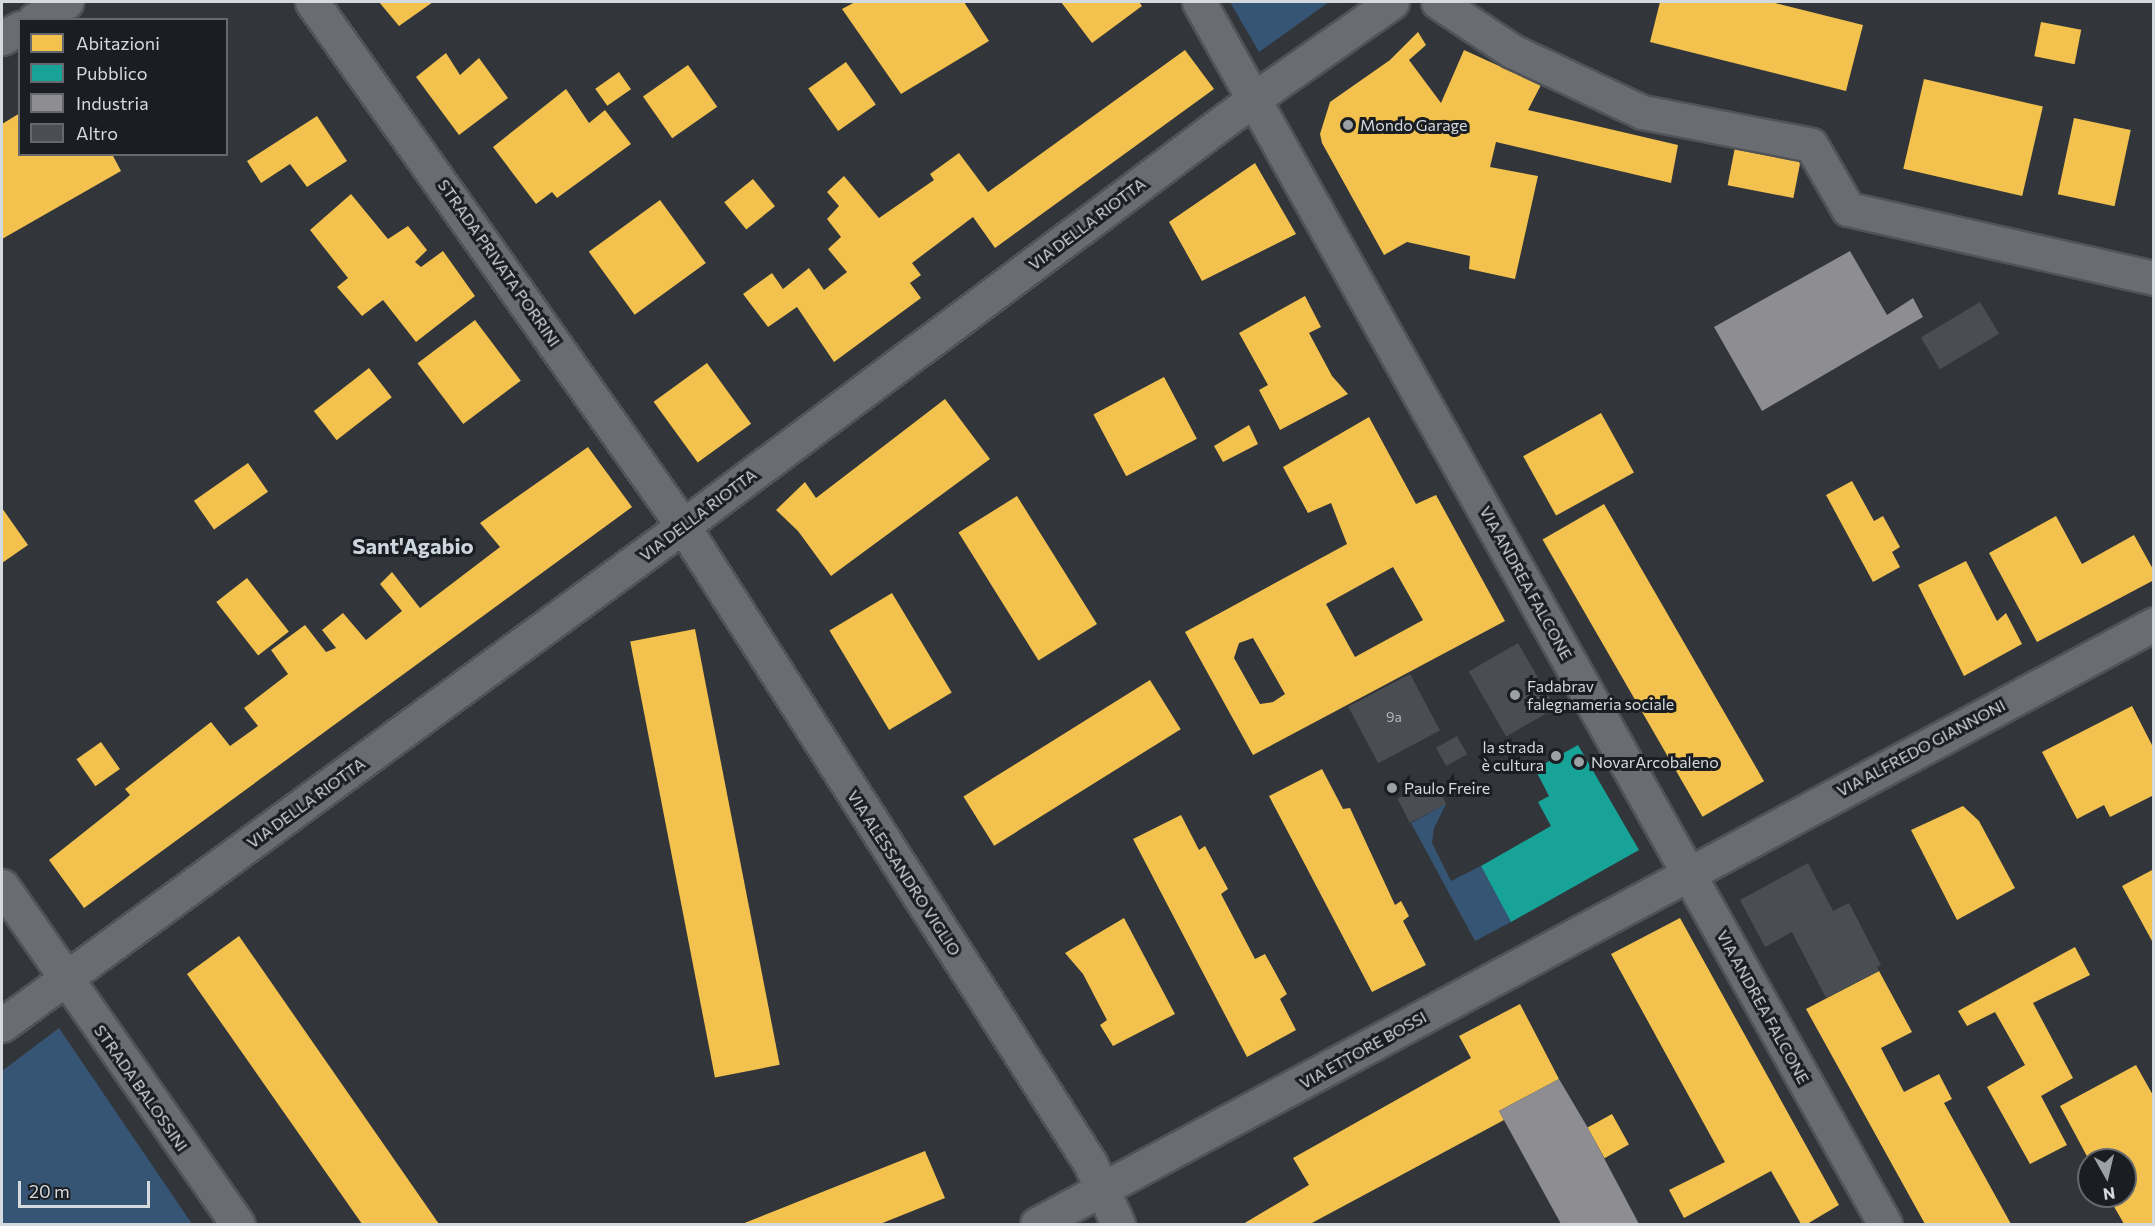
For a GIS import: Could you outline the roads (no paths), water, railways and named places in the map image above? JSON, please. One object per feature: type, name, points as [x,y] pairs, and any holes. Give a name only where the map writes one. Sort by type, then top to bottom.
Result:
[{"type":"street","points":[[33,18],[34,2]]},
{"type":"street","points":[[37,18],[66,2]]},
{"type":"street","name":"STRADA PRIVATA PORRINI","points":[[312,2],[683,526]]},
{"type":"street","name":"VIA ANDREA FALCONE","points":[[1199,2],[1255,98],[1885,1224]]},
{"type":"street","name":"VIA DELLA RIOTTA","points":[[2,1025],[683,526],[1255,98],[1392,2]]},
{"type":"street","points":[[1438,2],[1512,51],[1642,112],[1811,145],[1848,209],[2154,278]]},
{"type":"street","points":[[2,38],[18,29]]},
{"type":"street","name":"VIA ALESSANDRO VIGLIO","points":[[683,526],[1090,1163],[1118,1224]]},
{"type":"street","name":"VIA ALFREDO GIANNONI","points":[[1688,873],[2154,624]]},
{"type":"street","name":"VIA ETTORE BOSSI","points":[[1037,1224],[1102,1191],[1688,873]]},
{"type":"street","name":"STRADA BALOSSINI","points":[[2,886],[65,981],[238,1224]]},
{"type":"place","name":"Mondo Garage","points":[[1348,125]]},
{"type":"place","name":"Fadabrav falegnameria sociale","points":[[1515,695]]},
{"type":"place","name":"la strada è cultura","points":[[1556,756]]},
{"type":"place","name":"NovarArcobaleno","points":[[1579,762]]},
{"type":"place","name":"Paulo Freire","points":[[1392,788]]},
{"type":"district","name":"Sant'Agabio","points":[[413,546]]}]
